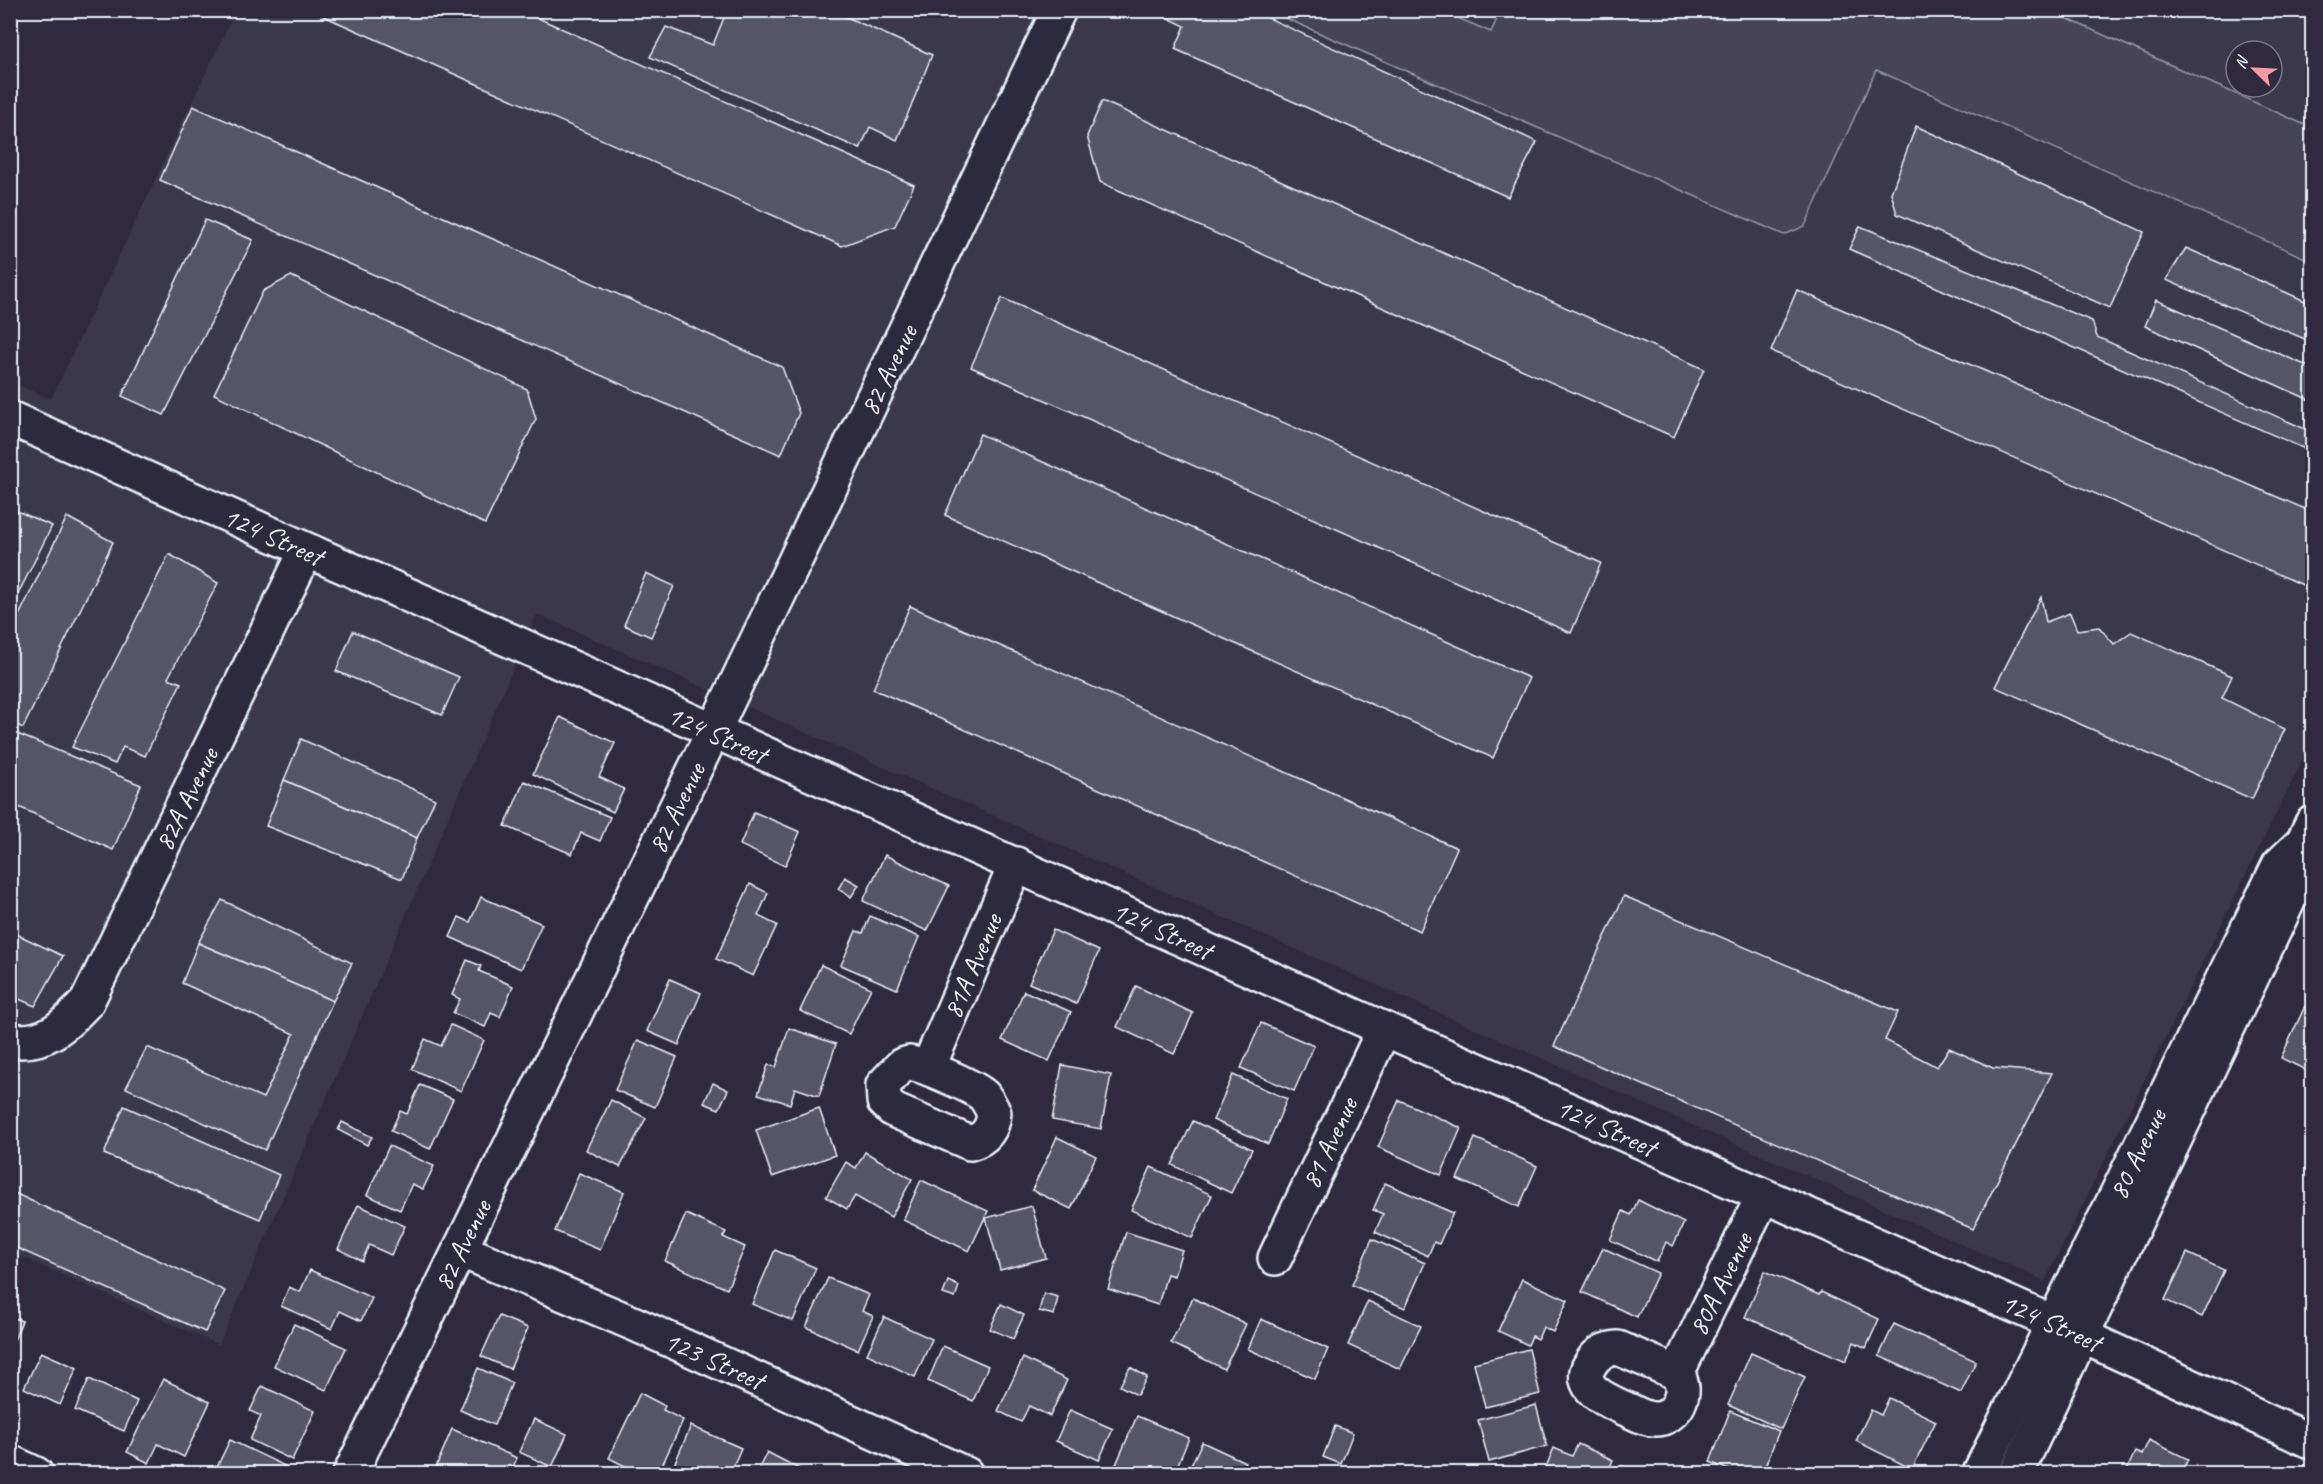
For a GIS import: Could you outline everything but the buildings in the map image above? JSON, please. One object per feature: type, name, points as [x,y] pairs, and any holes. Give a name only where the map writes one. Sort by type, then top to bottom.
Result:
[{"type":"street","name":"82 Avenue","points":[[350,1473],[713,732],[1059,10]]},
{"type":"street","name":"124 Street","points":[[10,418],[713,732],[2068,1329],[2313,1442]]},
{"type":"street","name":"82A Avenue","points":[[10,1041],[27,1043],[50,1035],[69,1022],[87,1002],[306,551]]},
{"type":"street","name":"80 Avenue","points":[[2016,1473],[2068,1329],[2279,865],[2308,832]]},
{"type":"street","name":"81A Avenue","points":[[928,1068],[1016,864]]},
{"type":"street","name":"81 Avenue","points":[[1275,1258],[1384,1029]]},
{"type":"street","name":"80A Avenue","points":[[1677,1373],[1763,1196]]},
{"type":"street","name":"123 Street","points":[[460,1250],[637,1325],[966,1473]]},
{"type":"street","name":"80 Avenue","points":[[1979,1473],[2068,1329]]},
{"type":"street","points":[[10,1462],[36,1473]]},
{"type":"shaded area","points":[[1501,10],[2050,11],[2224,89],[2224,99],[2247,99],[2312,128],[2312,261],[1876,70],[1805,226],[1784,235],[1269,11],[1441,11],[1491,32]]},
{"type":"shaded area","points":[[235,11],[1269,11],[1784,235],[1805,225],[1876,69],[2312,261],[2312,741],[2045,1281],[537,614],[219,1345],[11,1252],[11,382],[51,399]]},
{"type":"shaded area","points":[[1441,11],[1501,11],[1491,33]]},
{"type":"shaded area","points":[[2050,11],[2312,11],[2312,128],[2247,99],[2284,99],[2284,39],[2224,39],[2224,89]]}]
